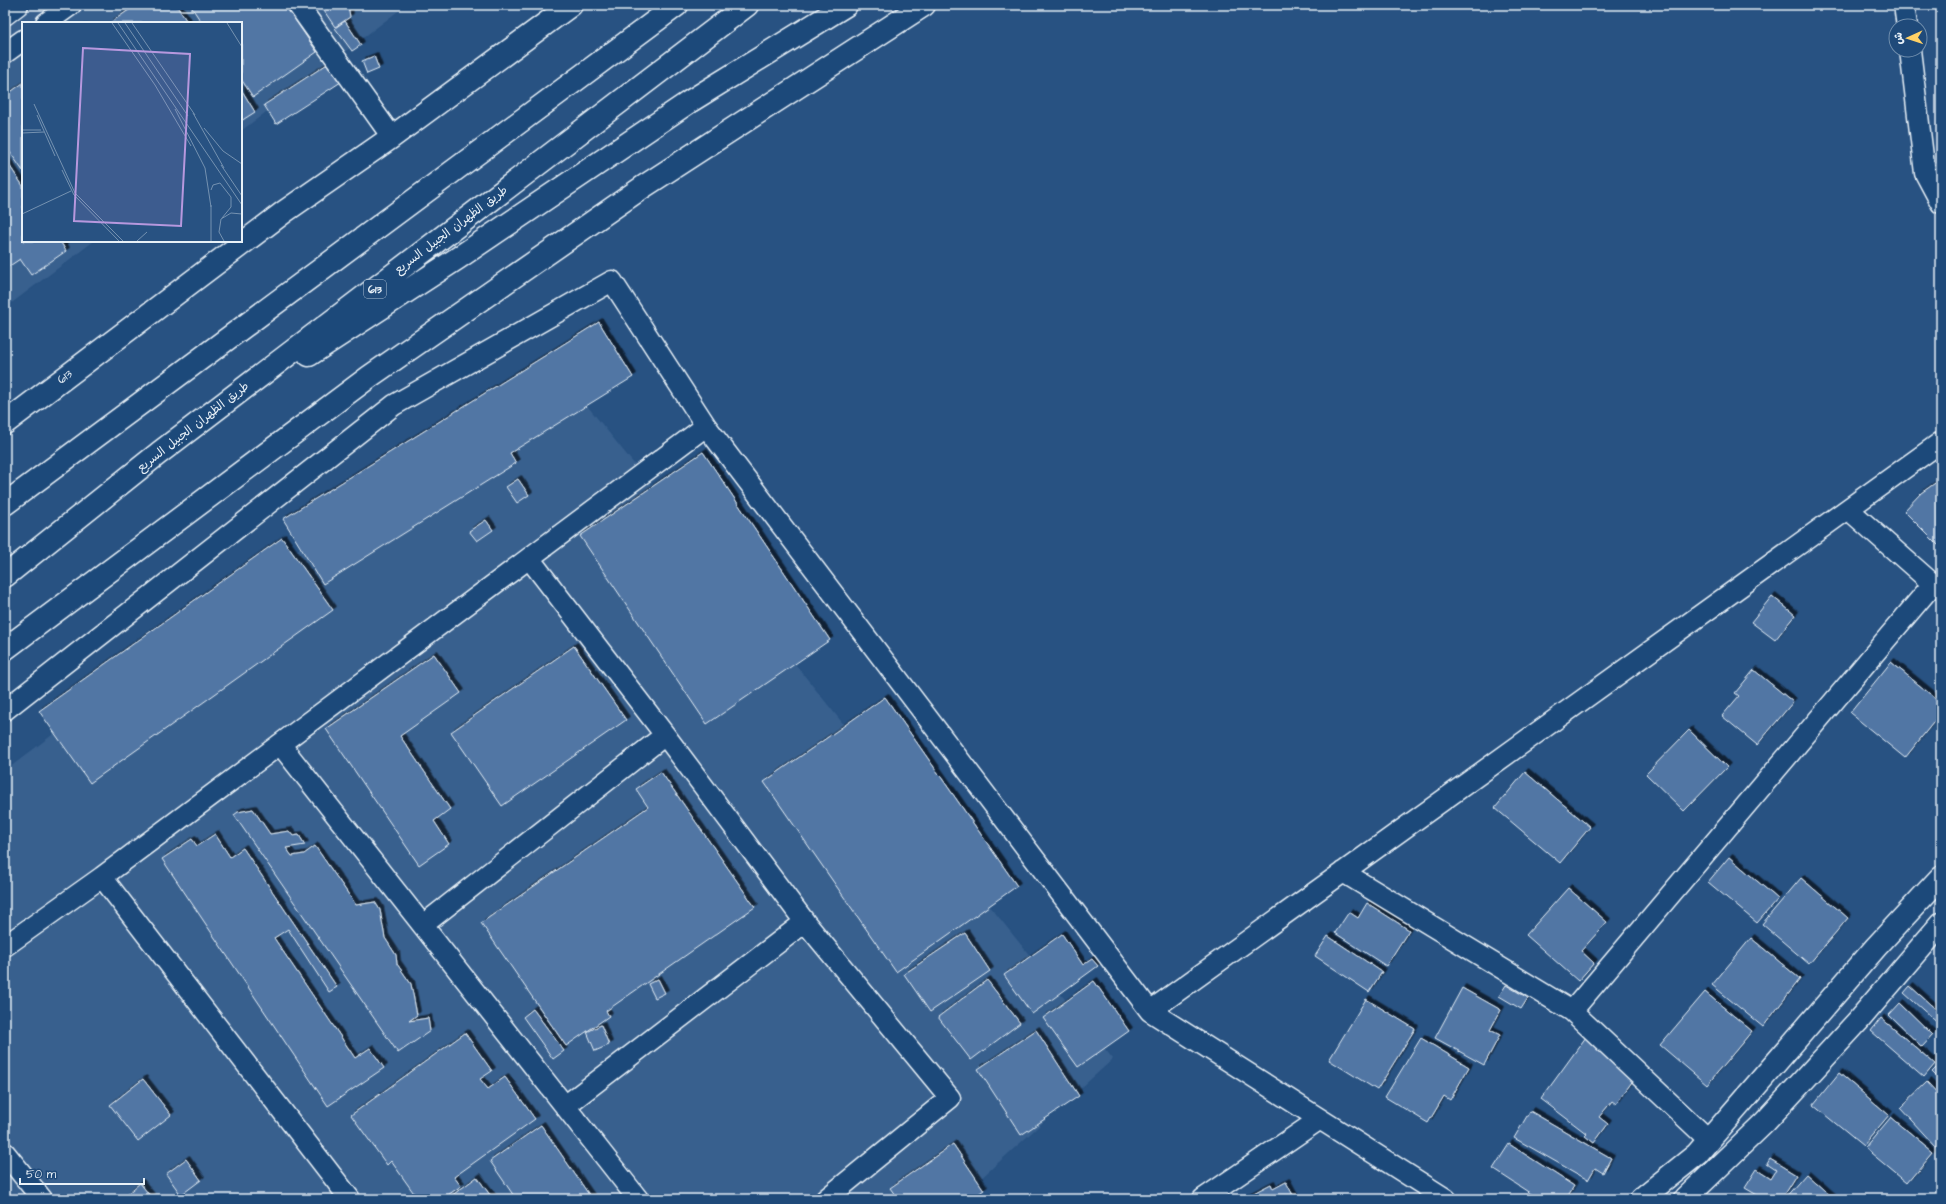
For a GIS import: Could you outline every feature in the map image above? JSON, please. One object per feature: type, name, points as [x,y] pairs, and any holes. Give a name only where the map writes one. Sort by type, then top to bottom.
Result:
[{"type":"main road","name":"613","points":[[5,423],[284,212],[392,137],[571,5]]},
{"type":"main road","points":[[5,504],[677,5]]},
{"type":"main road","name":"طريق الظهران الجبيل السريع","points":[[5,576],[159,453],[747,5]]},
{"type":"main road","points":[[159,453],[458,258],[689,102],[846,5]]},
{"type":"main road","points":[[5,650],[375,372],[643,187],[924,5]]},
{"type":"main road","points":[[1641,1199],[1697,1154],[1870,953],[1941,877]]},
{"type":"main road","points":[[1685,1199],[1765,1122],[1858,1021],[1941,924]]},
{"type":"street","points":[[5,15],[18,5]]},
{"type":"street","points":[[47,22],[71,5]]},
{"type":"street","points":[[298,5],[392,137]]},
{"type":"street","points":[[1904,5],[1906,18]]},
{"type":"street","points":[[5,53],[22,41]]},
{"type":"street","points":[[1911,58],[1925,173],[1941,203]]},
{"type":"street","points":[[5,710],[394,405],[612,281],[706,426],[1150,1011],[1446,1199]]},
{"type":"street","points":[[5,946],[102,877],[706,426]]},
{"type":"street","points":[[1150,1011],[1941,442]]},
{"type":"street","points":[[1572,1011],[1937,588],[1848,509]]},
{"type":"street","points":[[529,558],[665,735],[805,922],[950,1098],[826,1199]]},
{"type":"street","points":[[423,925],[665,735]]},
{"type":"street","points":[[280,744],[638,1199]]},
{"type":"street","points":[[1344,872],[1572,1011],[1709,1140]]},
{"type":"street","points":[[102,877],[350,1199]]},
{"type":"street","points":[[565,1106],[805,922]]},
{"type":"street","points":[[1203,1199],[1320,1119]]},
{"type":"street","points":[[5,1153],[42,1199]]},
{"type":"shaded area","points":[[5,5],[406,5],[242,130],[242,22],[22,22],[22,242],[93,242],[5,308]]},
{"type":"shaded area","points":[[560,372],[1113,1059],[958,1199],[5,1199],[5,771],[236,594],[430,455]]},
{"type":"building","points":[[136,5],[176,5],[187,22],[111,22]]},
{"type":"building","points":[[190,5],[285,5],[317,52],[253,97],[242,80],[242,22],[201,22]]},
{"type":"building","points":[[320,5],[348,5],[350,17],[335,27]]},
{"type":"building","points":[[345,21],[361,45],[352,51],[335,28]]},
{"type":"building","points":[[374,56],[379,69],[367,74],[362,61]]},
{"type":"building","points":[[332,61],[344,80],[276,124],[264,105]]},
{"type":"building","points":[[22,84],[22,170],[5,145],[5,96]]},
{"type":"building","points":[[242,91],[255,112],[242,120]]},
{"type":"building","points":[[5,159],[22,184],[22,242],[61,242],[66,251],[31,275],[20,259],[5,269]]},
{"type":"building","points":[[599,322],[633,377],[510,453],[516,463],[323,584],[283,519]]},
{"type":"building","points":[[703,452],[830,640],[707,724],[580,536]]},
{"type":"building","points":[[518,479],[529,495],[517,503],[506,487]]},
{"type":"building","points":[[1941,479],[1941,548],[1904,511],[1921,493]]},
{"type":"building","points":[[486,520],[493,530],[477,541],[469,531]]},
{"type":"building","points":[[282,538],[333,610],[90,783],[39,711]]},
{"type":"building","points":[[1772,596],[1795,615],[1775,640],[1751,622]]},
{"type":"building","points":[[574,646],[626,720],[502,806],[451,732]]},
{"type":"building","points":[[434,654],[461,693],[400,736],[450,809],[434,821],[449,844],[419,865],[326,729]]},
{"type":"building","points":[[1891,662],[1941,703],[1941,713],[1905,758],[1850,713]]},
{"type":"building","points":[[1754,670],[1793,702],[1757,745],[1722,716],[1739,696],[1735,693]]},
{"type":"building","points":[[885,697],[1017,886],[896,972],[764,782]]},
{"type":"building","points":[[1689,730],[1727,767],[1684,811],[1646,774]]},
{"type":"building","points":[[661,772],[755,907],[606,1011],[609,1016],[566,1046],[481,923],[648,807],[636,789]]},
{"type":"building","points":[[1525,772],[1590,827],[1560,863],[1495,808]]},
{"type":"building","points":[[253,809],[270,834],[289,831],[293,836],[299,835],[305,845],[286,848],[292,856],[304,854],[315,846],[356,905],[375,902],[380,910],[385,938],[396,955],[397,964],[411,984],[417,1015],[409,1021],[428,1018],[430,1031],[398,1053],[234,815],[238,812]]},
{"type":"building","points":[[215,834],[230,857],[243,848],[337,987],[329,992],[288,929],[274,938],[355,1058],[370,1048],[384,1068],[328,1106],[162,859],[192,839],[197,846]]},
{"type":"building","points":[[1729,857],[1778,899],[1757,923],[1708,882]]},
{"type":"building","points":[[1801,878],[1848,918],[1809,964],[1762,924]]},
{"type":"building","points":[[1568,888],[1607,922],[1581,951],[1594,963],[1578,981],[1526,935]]},
{"type":"building","points":[[1367,903],[1409,930],[1386,966],[1335,933],[1349,912],[1358,918]]},
{"type":"building","points":[[965,933],[990,971],[930,1012],[904,974]]},
{"type":"building","points":[[1062,934],[1083,965],[1092,959],[1098,966],[1032,1014],[1004,975]]},
{"type":"building","points":[[1328,936],[1382,972],[1369,992],[1315,956]]},
{"type":"building","points":[[1751,938],[1800,979],[1763,1027],[1712,985]]},
{"type":"building","points":[[658,979],[665,993],[655,998],[648,984]]},
{"type":"building","points":[[987,980],[1020,1023],[971,1060],[938,1017]]},
{"type":"building","points":[[1094,981],[1129,1031],[1078,1067],[1043,1018]]},
{"type":"building","points":[[1506,985],[1528,998],[1521,1009],[1499,996]]},
{"type":"building","points":[[1910,986],[1941,1014],[1941,1026],[1904,993]]},
{"type":"building","points":[[1462,988],[1501,1010],[1490,1030],[1500,1035],[1484,1065],[1435,1038]]},
{"type":"building","points":[[1705,992],[1752,1031],[1707,1085],[1660,1045]]},
{"type":"building","points":[[1366,999],[1415,1029],[1377,1090],[1329,1060]]},
{"type":"building","points":[[1900,1003],[1933,1035],[1922,1047],[1889,1015]]},
{"type":"building","points":[[533,1009],[564,1051],[553,1059],[523,1017]]},
{"type":"building","points":[[1881,1018],[1935,1064],[1924,1077],[1871,1031]]},
{"type":"building","points":[[601,1025],[609,1045],[595,1051],[587,1032]]},
{"type":"building","points":[[1036,1030],[1079,1096],[1021,1135],[978,1069]]},
{"type":"building","points":[[465,1033],[492,1071],[480,1079],[488,1089],[505,1077],[535,1119],[454,1177],[461,1186],[442,1199],[418,1199],[391,1161],[387,1165],[351,1115]]},
{"type":"building","points":[[1586,1037],[1637,1075],[1616,1104],[1612,1101],[1599,1117],[1608,1124],[1594,1143],[1585,1136],[1587,1134],[1541,1099]]},
{"type":"building","points":[[1421,1038],[1469,1067],[1450,1100],[1444,1096],[1428,1123],[1385,1097]]},
{"type":"building","points":[[1941,1063],[1941,1081],[1932,1072]]},
{"type":"building","points":[[1839,1073],[1889,1115],[1863,1146],[1813,1105]]},
{"type":"building","points":[[143,1079],[171,1115],[138,1141],[110,1105]]},
{"type":"building","points":[[1927,1082],[1941,1097],[1941,1141],[1935,1146],[1900,1108]]},
{"type":"building","points":[[1530,1111],[1611,1158],[1603,1173],[1595,1168],[1588,1180],[1514,1138]]},
{"type":"building","points":[[1891,1117],[1933,1152],[1907,1183],[1865,1148]]},
{"type":"building","points":[[541,1125],[592,1199],[516,1199],[490,1161]]},
{"type":"building","points":[[953,1144],[984,1190],[971,1199],[898,1199],[890,1188]]},
{"type":"building","points":[[1509,1144],[1574,1186],[1566,1199],[1560,1199],[1555,1195],[1552,1199],[1539,1199],[1493,1169]]},
{"type":"building","points":[[186,1159],[201,1180],[181,1195],[166,1174]]},
{"type":"building","points":[[1770,1159],[1796,1175],[1781,1199],[1764,1199],[1745,1188],[1757,1169],[1771,1178],[1776,1170],[1767,1164]]},
{"type":"building","points":[[1806,1174],[1834,1199],[1784,1199]]},
{"type":"building","points":[[477,1177],[493,1199],[447,1199]]},
{"type":"building","points":[[1286,1182],[1295,1199],[1242,1199],[1271,1184],[1273,1189]]},
{"type":"building","points":[[140,1183],[151,1197],[148,1199],[130,1199],[126,1195]]}]
